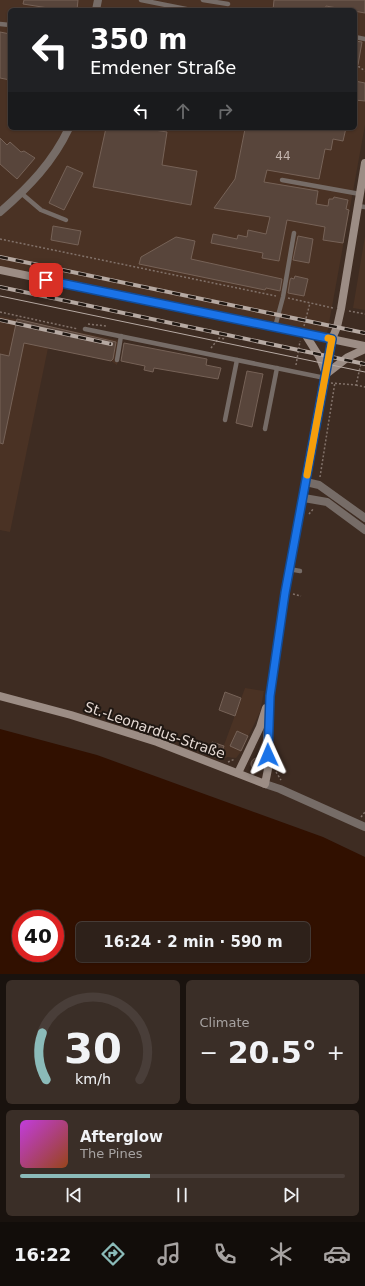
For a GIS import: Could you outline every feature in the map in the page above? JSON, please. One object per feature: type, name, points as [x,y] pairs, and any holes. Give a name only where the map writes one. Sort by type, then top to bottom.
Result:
[{"type":"street","points":[[0,212],[34,182],[53,157],[68,130]]},
{"type":"street","points":[[264,784],[268,769],[270,696],[289,569],[304,498],[332,339],[337,327],[362,207],[360,194],[365,163]]},
{"type":"street","points":[[0,270],[365,347]]},
{"type":"street","points":[[305,334],[320,358],[325,376]]},
{"type":"street","points":[[325,376],[348,357],[365,347]]},
{"type":"street","points":[[306,482],[318,485],[365,518]]},
{"type":"street","points":[[304,498],[327,502],[365,530]]},
{"type":"street","name":"St.-Leonardus-Straße","points":[[0,696],[71,715],[157,742],[280,789],[365,827]]},
{"type":"street","points":[[238,773],[260,727],[270,696]]},
{"type":"lane","points":[[142,0],[181,8]]},
{"type":"lane","points":[[203,0],[228,4]]},
{"type":"lane","points":[[282,180],[360,194]]},
{"type":"lane","points":[[21,193],[41,210],[66,220]]},
{"type":"lane","points":[[276,328],[294,233]]},
{"type":"lane","points":[[85,329],[277,368],[325,376]]},
{"type":"lane","points":[[117,360],[121,336]]},
{"type":"lane","points":[[224,420],[237,360]]},
{"type":"lane","points":[[265,429],[277,368]]},
{"type":"lane","points":[[289,569],[300,571]]},
{"type":"path","points":[[0,240],[310,303]]},
{"type":"path","points":[[211,350],[219,338],[225,339]]},
{"type":"path","points":[[356,385],[362,357],[365,357]]},
{"type":"path","points":[[318,485],[321,456],[335,382],[365,387]]},
{"type":"path","points":[[308,514],[312,510],[316,499]]},
{"type":"path","points":[[293,594],[294,588]]},
{"type":"path","points":[[276,768],[276,775],[282,782]]},
{"type":"shaded area","points":[[0,0],[365,0],[365,125],[327,334],[0,270]]},
{"type":"shaded area","points":[[365,236],[365,310],[353,308]]},
{"type":"shaded area","points":[[0,316],[122,341],[117,365],[111,361],[48,348],[10,532],[0,530]]},
{"type":"shaded area","points":[[245,688],[264,691],[260,712],[240,753],[236,758],[226,758],[220,756]]},
{"type":"shaded area","points":[[0,729],[97,755],[323,837],[365,857],[365,974],[0,974]]},
{"type":"building","points":[[24,0],[78,0],[77,8],[48,8],[23,4]]},
{"type":"building","points":[[274,0],[365,0],[365,13],[357,12],[357,8],[337,8],[326,6],[326,8],[273,8]]},
{"type":"building","points":[[0,32],[8,34],[8,80],[0,78]]},
{"type":"building","points":[[357,41],[362,42],[357,65]]},
{"type":"building","points":[[357,81],[365,83],[365,101],[357,100]]},
{"type":"building","points":[[106,130],[154,130],[167,132],[162,165],[197,171],[191,205],[93,187]]},
{"type":"building","points":[[245,130],[346,130],[343,141],[333,139],[331,150],[325,149],[319,179],[267,170],[264,182],[318,191],[316,204],[328,206],[329,199],[333,199],[334,197],[348,200],[346,209],[349,210],[343,243],[323,240],[325,227],[287,220],[279,261],[262,258],[263,253],[211,243],[213,234],[237,239],[238,235],[247,237],[248,230],[266,234],[270,217],[214,208],[235,179]]},
{"type":"building","points":[[0,138],[7,145],[10,142],[21,152],[24,151],[35,158],[17,179],[0,164]]},
{"type":"building","points":[[67,166],[83,173],[64,210],[49,203]]},
{"type":"building","points":[[53,226],[81,231],[78,245],[51,240]]},
{"type":"building","points":[[298,236],[313,239],[309,263],[293,260]]},
{"type":"building","points":[[176,237],[195,241],[191,259],[282,279],[280,291],[266,288],[265,290],[139,264],[141,257]]},
{"type":"building","points":[[295,276],[308,279],[304,296],[288,293],[290,280],[291,278],[294,279]]},
{"type":"building","points":[[17,319],[116,342],[113,359],[111,361],[24,343],[3,444],[0,443],[0,354],[9,356]]},
{"type":"building","points":[[124,343],[207,359],[206,365],[221,368],[218,379],[154,368],[153,372],[144,370],[145,366],[121,361]]},
{"type":"building","points":[[247,371],[263,374],[252,427],[236,423]]},
{"type":"building","points":[[225,692],[241,698],[235,716],[219,710]]},
{"type":"building","points":[[237,731],[248,736],[241,751],[230,746]]},
{"type":"building","points":[[212,742],[224,746],[220,756],[208,752]]},
{"type":"building","points":[[257,758],[261,760],[263,764],[261,768],[257,770],[253,768],[251,764],[253,760]]},
{"type":"tram line","points":[[0,296],[365,372]]},
{"type":"railway","points":[[0,257],[365,333]]},
{"type":"railway","points":[[0,287],[365,364]]},
{"type":"railway","points":[[0,320],[111,344]]},
{"type":"slow traffic","points":[[307,475],[332,339],[328,338]]},
{"type":"route","points":[[46,280],[332,339],[304,498],[285,593],[270,696],[268,755]]}]
